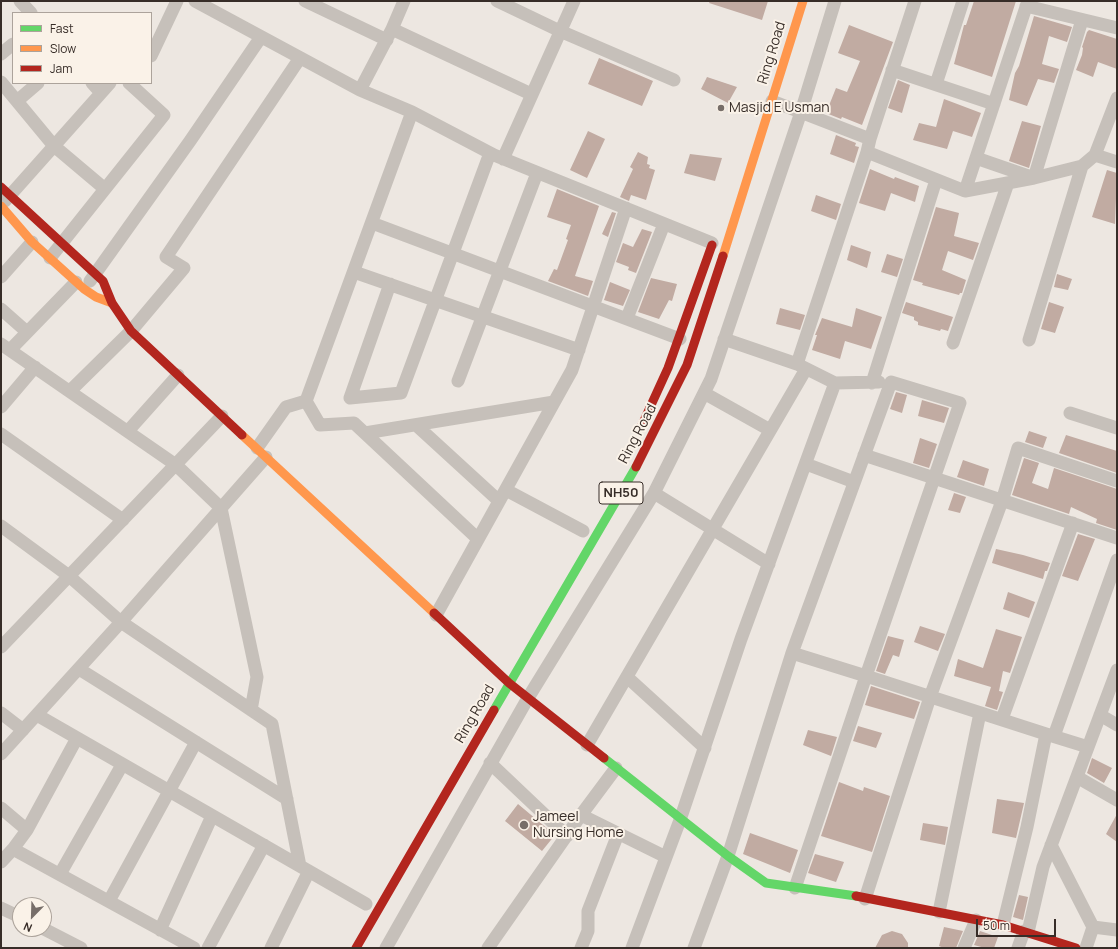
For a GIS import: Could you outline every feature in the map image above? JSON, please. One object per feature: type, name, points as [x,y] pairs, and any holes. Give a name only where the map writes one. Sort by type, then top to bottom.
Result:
[{"type":"main road","name":"Ring Road","points":[[356,948],[509,683],[632,475],[661,420],[687,365],[708,308],[803,1]]},
{"type":"main road","points":[[3,199],[32,242],[80,286],[96,297],[112,303]]},
{"type":"main road","points":[[3,199],[62,244],[95,274],[107,288],[112,303],[131,332],[509,683],[680,820],[766,884],[866,899],[1003,925],[1076,948]]},
{"type":"main road","name":"Ring Road","points":[[639,431],[680,339],[713,240]]},
{"type":"street","points":[[20,1],[30,12]]},
{"type":"street","points":[[152,54],[178,1]]},
{"type":"street","points":[[195,1],[360,90],[412,112],[503,159],[664,224],[713,240]]},
{"type":"street","points":[[305,1],[390,34],[531,94]]},
{"type":"street","points":[[360,90],[390,34],[404,1]]},
{"type":"street","points":[[497,1],[560,31],[674,80]]},
{"type":"street","points":[[503,159],[574,1]]},
{"type":"street","points":[[386,948],[528,698],[654,493],[711,379],[801,112],[835,1]]},
{"type":"street","points":[[587,745],[770,430],[802,366],[870,139],[915,1]]},
{"type":"street","points":[[936,84],[963,1]]},
{"type":"street","points":[[965,191],[1027,4],[1082,20],[1117,28]]},
{"type":"street","points":[[1034,178],[1082,20]]},
{"type":"street","points":[[251,710],[257,676],[221,508],[176,465],[5,347],[27,332],[95,274],[190,141],[261,36]]},
{"type":"street","points":[[1,54],[12,45]]},
{"type":"street","points":[[70,391],[131,332],[184,268],[166,257],[300,58]]},
{"type":"street","points":[[892,70],[994,104]]},
{"type":"street","points":[[1,82],[54,146],[105,189]]},
{"type":"street","points":[[16,100],[37,84]]},
{"type":"street","points":[[93,84],[101,93]]},
{"type":"street","points":[[3,199],[54,146],[109,84]]},
{"type":"street","points":[[50,258],[164,115],[130,84]]},
{"type":"street","points":[[772,101],[870,139]]},
{"type":"street","points":[[867,152],[965,191],[1034,178],[1082,166],[1095,155],[1117,101]]},
{"type":"street","points":[[306,401],[412,112]]},
{"type":"street","points":[[390,284],[350,398],[401,393],[454,254],[490,153]]},
{"type":"street","points":[[1095,155],[1117,162]]},
{"type":"street","points":[[976,158],[1034,178]]},
{"type":"street","points":[[1029,340],[1082,166]]},
{"type":"street","points":[[458,381],[537,172]]},
{"type":"street","points":[[872,382],[936,180]]},
{"type":"street","points":[[953,344],[1008,183]]},
{"type":"street","points":[[436,615],[572,370],[626,208]]},
{"type":"street","points":[[372,223],[680,339]]},
{"type":"street","points":[[626,318],[664,224]]},
{"type":"street","points":[[1,277],[32,242]]},
{"type":"street","points":[[354,272],[579,350]]},
{"type":"street","points":[[1,309],[27,332]]},
{"type":"street","points":[[724,340],[802,366],[835,383],[891,382],[960,404],[866,676],[795,888]]},
{"type":"street","points":[[1,407],[35,367]]},
{"type":"street","points":[[128,431],[178,375]]},
{"type":"street","points":[[694,948],[728,856],[792,653],[891,382]]},
{"type":"street","points":[[632,948],[680,820],[769,564],[835,383]]},
{"type":"street","points":[[704,393],[770,430]]},
{"type":"street","points":[[306,401],[320,425],[354,423],[478,539]]},
{"type":"street","points":[[1,754],[122,622],[221,508],[261,453],[286,407],[306,401]]},
{"type":"street","points":[[365,433],[554,402]]},
{"type":"street","points":[[1070,413],[1117,428]]},
{"type":"street","points":[[1,647],[222,416]]},
{"type":"street","points":[[416,425],[502,495],[583,531]]},
{"type":"street","points":[[1,434],[123,520]]},
{"type":"street","points":[[866,899],[930,697],[1002,501],[1018,448],[1117,481]]},
{"type":"street","points":[[864,455],[1117,538]]},
{"type":"street","points":[[806,464],[854,482]]},
{"type":"street","points":[[654,493],[769,564]]},
{"type":"street","points":[[1002,720],[1073,524]]},
{"type":"street","points":[[3,531],[69,576],[122,622],[272,724],[287,799],[305,869],[271,948]]},
{"type":"street","points":[[1003,925],[1050,735],[1117,560]]},
{"type":"street","points":[[792,653],[1088,747]]},
{"type":"street","points":[[79,669],[287,799]]},
{"type":"street","points":[[1018,948],[1026,932],[1043,867],[1117,670]]},
{"type":"street","points":[[627,677],[705,748]]},
{"type":"street","points":[[1,713],[22,730]]},
{"type":"street","points":[[939,912],[980,713]]},
{"type":"street","points":[[37,715],[366,904]]},
{"type":"street","points":[[1100,715],[1117,725]]},
{"type":"street","points":[[1,862],[27,830],[77,738]]},
{"type":"street","points":[[109,901],[196,742]]},
{"type":"street","points":[[490,763],[567,836]]},
{"type":"street","points":[[60,874],[122,765]]},
{"type":"street","points":[[488,948],[581,815],[616,768]]},
{"type":"street","points":[[1077,777],[1117,800]]},
{"type":"street","points":[[1,808],[27,830]]},
{"type":"street","points":[[581,815],[666,857]]},
{"type":"street","points":[[160,930],[212,816]]},
{"type":"street","points":[[581,948],[588,931],[588,911],[618,834]]},
{"type":"street","points":[[1051,845],[1093,927],[1086,948]]},
{"type":"street","points":[[208,948],[264,846]]},
{"type":"street","points":[[13,849],[194,948]]},
{"type":"street","points":[[1,908],[12,913]]},
{"type":"street","points":[[964,948],[976,920]]},
{"type":"street","points":[[1093,927],[1117,930]]},
{"type":"street","points":[[52,934],[75,947]]},
{"type":"building","points":[[710,1],[768,1],[762,20],[709,3]]},
{"type":"building","points":[[974,1],[1016,1],[992,77],[954,64],[964,25],[966,25]]},
{"type":"building","points":[[1034,16],[1072,27],[1067,42],[1049,36],[1042,64],[1059,69],[1054,83],[1038,79],[1027,106],[1009,100],[1015,73],[1019,66]]},
{"type":"building","points":[[849,25],[893,42],[862,125],[842,117],[841,119],[826,113],[836,88],[847,92],[860,61],[838,53]]},
{"type":"building","points":[[1089,30],[1117,39],[1117,69],[1098,62],[1093,77],[1076,70],[1082,55],[1082,47]]},
{"type":"building","points":[[599,58],[653,81],[642,106],[588,84]]},
{"type":"building","points":[[707,77],[737,87],[728,103],[701,89]]},
{"type":"building","points":[[898,80],[910,85],[902,113],[888,108]]},
{"type":"building","points":[[944,99],[981,113],[972,137],[953,131],[947,149],[913,140],[919,123],[936,127]]},
{"type":"building","points":[[1022,121],[1041,126],[1029,168],[1009,161]]},
{"type":"building","points":[[588,131],[605,139],[587,178],[570,170]]},
{"type":"building","points":[[836,135],[856,143],[855,146],[859,147],[854,163],[830,154]]},
{"type":"building","points":[[638,152],[648,157],[647,164],[650,165],[649,168],[655,170],[646,200],[631,195],[629,201],[620,197],[633,169],[630,167]]},
{"type":"building","points":[[690,154],[722,158],[715,181],[684,173]]},
{"type":"building","points":[[870,169],[894,179],[895,177],[919,186],[915,202],[891,193],[885,211],[859,203]]},
{"type":"building","points":[[1107,170],[1117,173],[1115,224],[1092,217]]},
{"type":"building","points":[[557,189],[599,206],[575,276],[593,281],[588,296],[548,281],[554,269],[557,270],[568,240],[566,239],[571,225],[547,217]]},
{"type":"building","points":[[816,195],[841,204],[836,220],[811,211]]},
{"type":"building","points":[[936,207],[959,213],[954,236],[979,243],[973,260],[948,251],[942,270],[966,280],[962,293],[959,295],[922,285],[923,283],[913,280]]},
{"type":"building","points":[[612,212],[616,213],[608,237],[602,234]]},
{"type":"building","points":[[642,229],[652,232],[636,273],[628,270],[629,267],[616,262],[623,243],[633,247]]},
{"type":"building","points":[[851,245],[871,252],[867,268],[847,260]]},
{"type":"building","points":[[887,254],[903,259],[897,277],[881,272]]},
{"type":"building","points":[[1057,274],[1072,279],[1068,290],[1054,287]]},
{"type":"building","points":[[651,278],[677,284],[672,301],[669,300],[659,319],[638,312]]},
{"type":"building","points":[[610,282],[630,290],[623,306],[604,300]]},
{"type":"building","points":[[906,302],[953,317],[948,331],[941,329],[940,331],[918,325],[918,322],[914,320],[914,317],[902,313]]},
{"type":"building","points":[[1049,302],[1064,307],[1055,333],[1041,329]]},
{"type":"building","points":[[780,308],[805,315],[800,330],[776,324]]},
{"type":"building","points":[[856,308],[882,317],[871,349],[845,341],[840,359],[812,350],[817,335],[815,335],[822,318],[852,327]]},
{"type":"building","points":[[896,392],[907,395],[902,413],[890,409]]},
{"type":"building","points":[[922,400],[949,408],[944,423],[918,416]]},
{"type":"building","points":[[1029,431],[1047,437],[1043,448],[1025,442]]},
{"type":"building","points":[[1066,435],[1117,451],[1117,473],[1059,453]]},
{"type":"building","points":[[920,438],[937,444],[929,468],[913,463]]},
{"type":"building","points":[[1024,458],[1039,463],[1032,483],[1048,489],[1054,468],[1117,489],[1117,530],[1096,523],[1097,519],[1071,507],[1069,514],[1012,495]]},
{"type":"building","points":[[963,460],[989,469],[984,486],[957,477]]},
{"type":"building","points":[[954,493],[966,497],[960,513],[948,510]]},
{"type":"building","points":[[1078,534],[1095,539],[1078,581],[1062,576]]},
{"type":"building","points":[[996,549],[1050,563],[1047,571],[1045,571],[1043,579],[992,563]]},
{"type":"building","points":[[1008,592],[1035,602],[1029,618],[1003,609]]},
{"type":"building","points":[[920,626],[945,634],[938,651],[914,642]]},
{"type":"building","points":[[996,629],[1022,637],[1010,673],[1003,671],[999,691],[1003,692],[997,710],[985,706],[991,687],[954,676],[958,659],[983,668]]},
{"type":"building","points":[[888,636],[904,640],[899,657],[893,655],[885,674],[876,671]]},
{"type":"building","points":[[871,686],[920,702],[914,719],[865,705]]},
{"type":"building","points":[[858,726],[882,733],[876,748],[853,741]]},
{"type":"building","points":[[808,730],[837,737],[831,756],[803,745]]},
{"type":"building","points":[[1092,758],[1112,768],[1104,783],[1087,773]]},
{"type":"building","points":[[839,782],[863,791],[864,787],[890,796],[872,852],[821,836]]},
{"type":"building","points":[[997,799],[1024,803],[1016,838],[992,833]]},
{"type":"building","points":[[518,804],[555,835],[542,851],[505,821]]},
{"type":"building","points":[[1117,814],[1117,842],[1106,834]]},
{"type":"building","points":[[923,823],[948,827],[945,845],[920,840]]},
{"type":"building","points":[[750,833],[798,850],[790,873],[743,854]]},
{"type":"building","points":[[815,854],[844,862],[836,882],[808,873]]},
{"type":"building","points":[[1019,895],[1028,897],[1023,920],[1013,917]]},
{"type":"building","points":[[944,927],[963,931],[956,948],[944,948],[939,946]]},
{"type":"building","points":[[892,931],[902,934],[908,943],[908,948],[875,948],[882,935]]},
{"type":"building","points":[[980,931],[998,937],[994,948],[985,948],[974,945]]},
{"type":"traffic: fast","points":[[494,710],[636,467]]},
{"type":"traffic: fast","points":[[604,758],[728,856],[766,883],[856,896]]},
{"type":"traffic: slow","points":[[723,256],[803,1]]},
{"type":"traffic: slow","points":[[1,206],[32,242],[84,289],[96,297],[112,303]]},
{"type":"traffic: slow","points":[[242,435],[434,613]]},
{"type":"traffic: jam","points":[[1,187],[103,281],[112,303],[131,331],[242,435]]},
{"type":"traffic: jam","points":[[642,425],[668,368],[712,245]]},
{"type":"traffic: jam","points":[[636,467],[687,365],[723,256]]},
{"type":"traffic: jam","points":[[434,613],[509,683],[604,758]]},
{"type":"traffic: jam","points":[[356,948],[494,710]]},
{"type":"traffic: jam","points":[[856,896],[1003,925],[1076,948]]},
{"type":"place","name":"Masjid E Usman","points":[[721,108]]},
{"type":"place","name":"Jameel Nursing Home","points":[[524,825]]}]
